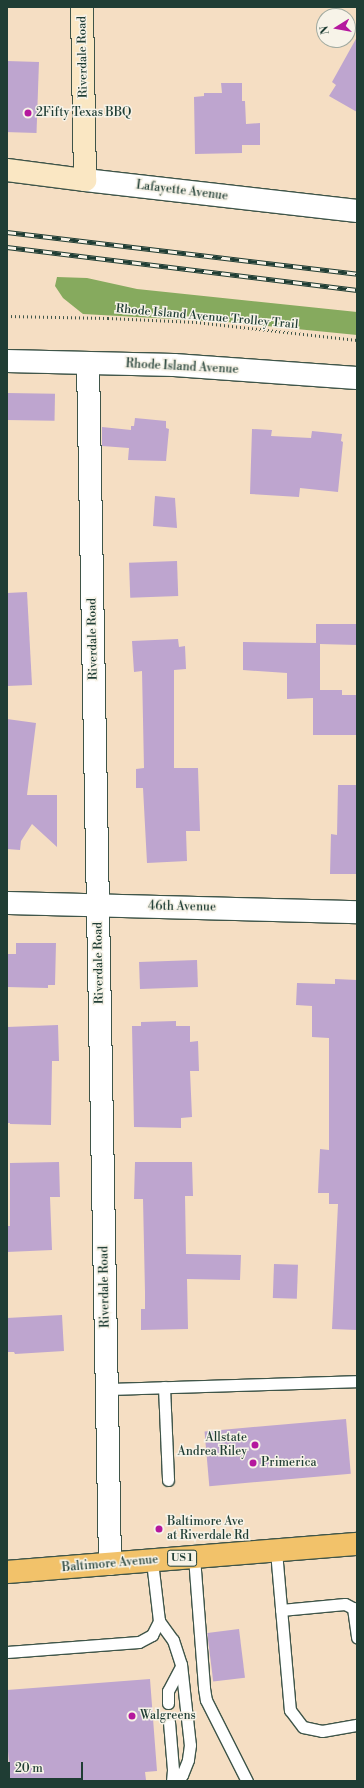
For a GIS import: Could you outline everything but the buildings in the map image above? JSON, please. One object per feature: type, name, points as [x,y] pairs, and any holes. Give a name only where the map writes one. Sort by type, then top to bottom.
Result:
[{"type":"main road","name":"Baltimore Avenue","points":[[7,1572],[357,1544]]},
{"type":"street","name":"Riverdale Road","points":[[82,7],[85,180]]},
{"type":"street","name":"Lafayette Avenue","points":[[7,170],[347,210]]},
{"type":"street","points":[[347,210],[357,195]]},
{"type":"street","name":"Rhode Island Avenue","points":[[7,361],[174,365],[357,378]]},
{"type":"street","name":"Riverdale Road","points":[[88,363],[110,1564]]},
{"type":"street","name":"46th Avenue","points":[[7,903],[357,912]]},
{"type":"lane","points":[[107,1389],[357,1381]]},
{"type":"lane","points":[[164,1387],[168,1480]]},
{"type":"lane","points":[[276,1551],[290,1710],[303,1727],[322,1731],[357,1725]]},
{"type":"lane","points":[[194,1557],[206,1700],[248,1781]]},
{"type":"lane","points":[[152,1561],[159,1621],[173,1640],[181,1664],[190,1745],[188,1760],[182,1775],[177,1781]]},
{"type":"lane","points":[[282,1610],[345,1604],[353,1608],[357,1638]]},
{"type":"lane","points":[[7,1652],[140,1642],[152,1635],[159,1621]]},
{"type":"lane","points":[[168,1703],[168,1691],[180,1670],[181,1664]]},
{"type":"lane","points":[[169,1722],[173,1770],[172,1781]]},
{"type":"path","name":"Rhode Island Avenue Trolley Trail","points":[[7,316],[124,318],[196,322],[357,340]]},
{"type":"green space","points":[[57,277],[87,278],[137,289],[357,312],[357,335],[227,322],[83,314],[63,298],[55,286]]},
{"type":"railway","points":[[7,232],[357,274]]},
{"type":"railway","points":[[7,247],[357,290]]},
{"type":"place","name":"2Fifty Texas BBQ","points":[[28,113]]},
{"type":"place","name":"Allstate Andrea Riley","points":[[255,1445]]},
{"type":"place","name":"Primerica","points":[[253,1463]]},
{"type":"place","name":"Baltimore Ave at Riverdale Rd","points":[[159,1529]]},
{"type":"place","name":"Walgreens","points":[[132,1716]]}]
